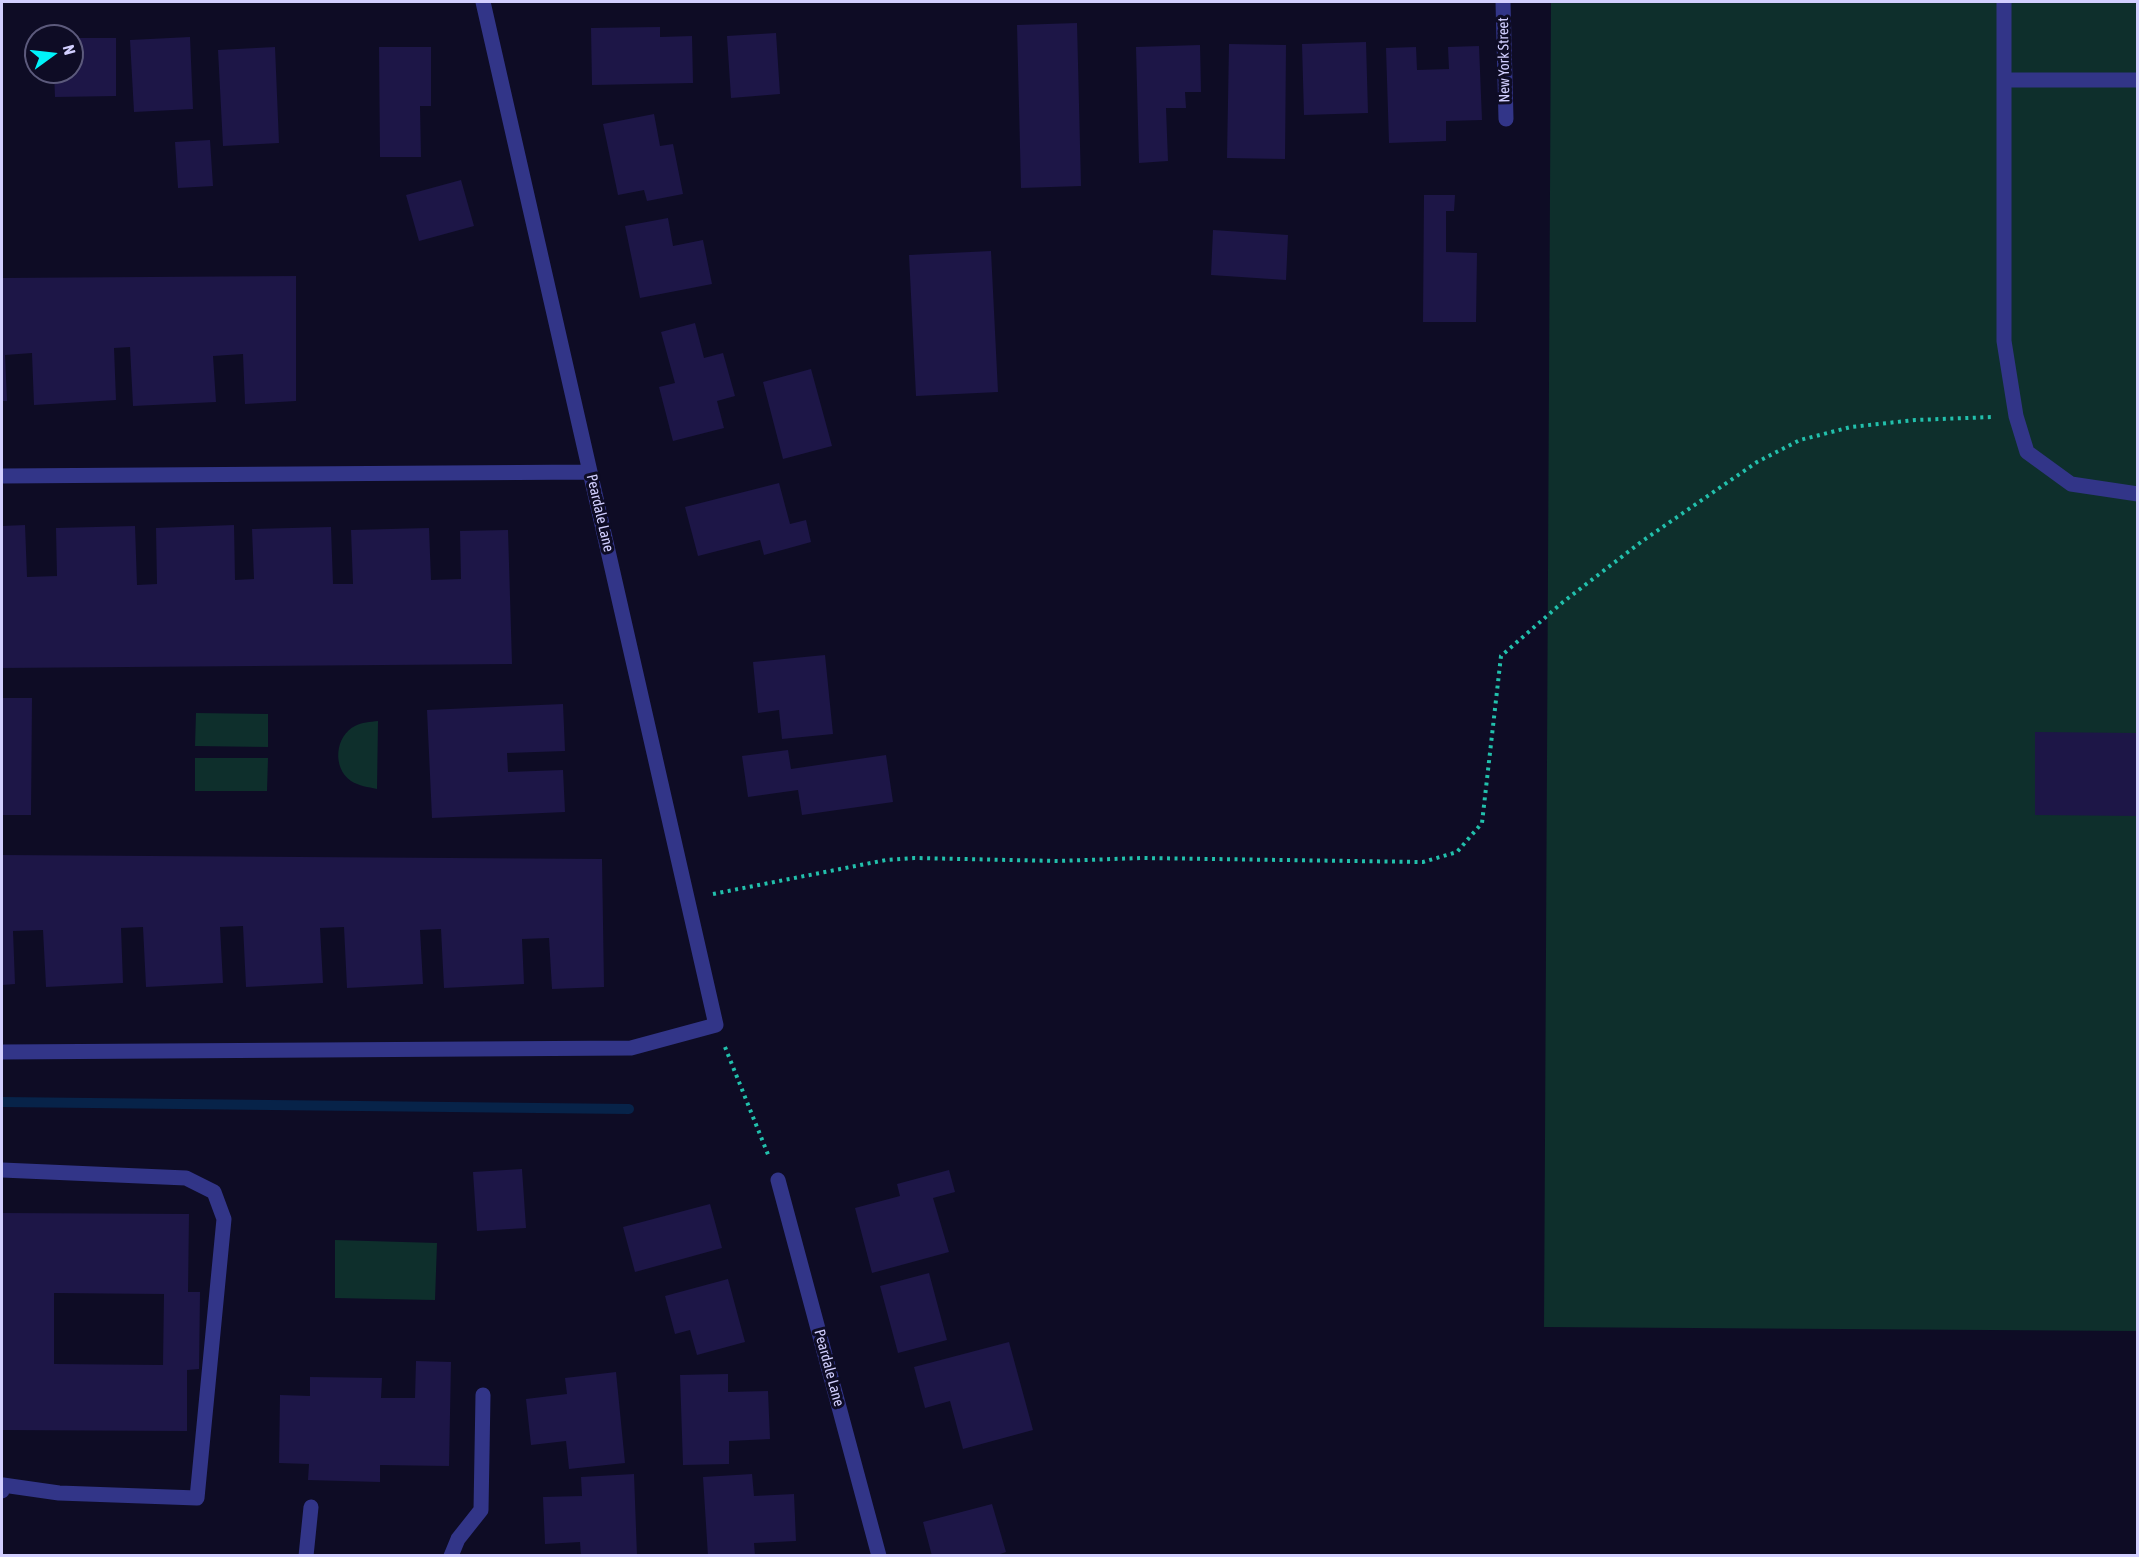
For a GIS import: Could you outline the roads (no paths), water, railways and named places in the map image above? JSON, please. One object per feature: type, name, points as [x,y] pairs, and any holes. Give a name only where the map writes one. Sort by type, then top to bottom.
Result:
[{"type":"street","name":"Peardale Lane","points":[[2,1052],[631,1048],[716,1025],[483,2]]},
{"type":"street","name":"New York Street","points":[[1503,2],[1506,119]]},
{"type":"street","points":[[2004,2],[2004,341],[2016,416],[2027,452],[2070,484],[2138,494]]},
{"type":"street","points":[[2004,80],[2138,80]]},
{"type":"street","points":[[2,476],[590,472]]},
{"type":"street","points":[[2,1170],[186,1178],[214,1192],[224,1219],[197,1498],[59,1493],[3,1485],[2,1491]]},
{"type":"street","name":"Peardale Lane","points":[[778,1180],[879,1556]]},
{"type":"street","points":[[451,1556],[458,1539],[481,1510],[483,1395]]},
{"type":"street","points":[[306,1556],[311,1507]]},
{"type":"waterway","points":[[2,1102],[629,1109]]}]
